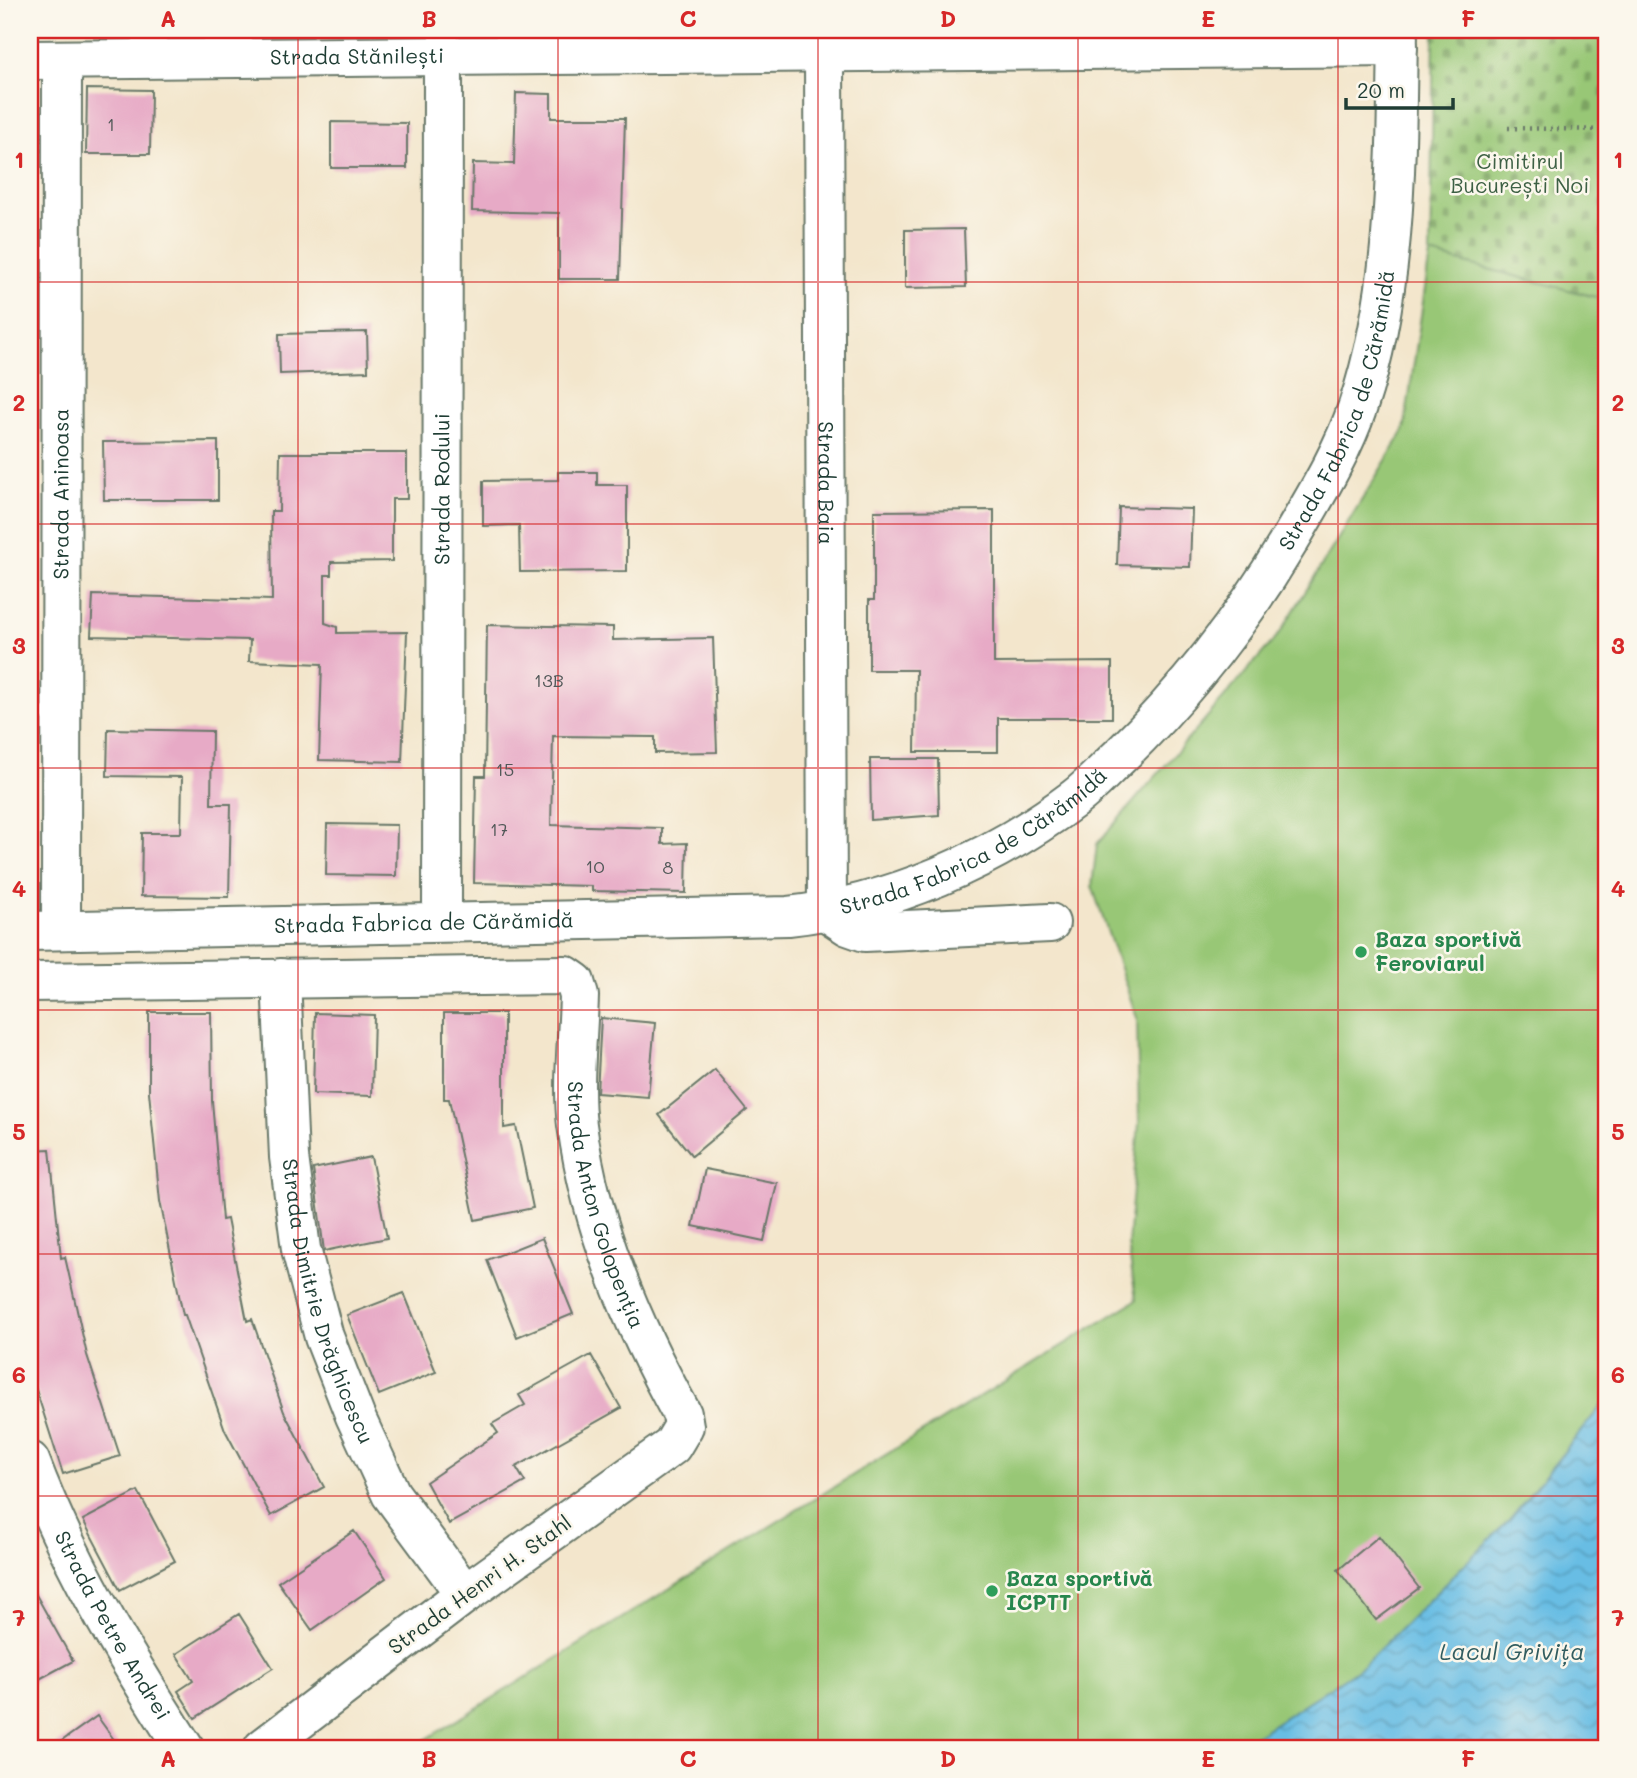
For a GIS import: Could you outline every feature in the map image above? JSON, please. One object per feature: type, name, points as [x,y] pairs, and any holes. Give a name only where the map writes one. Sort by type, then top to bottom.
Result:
[{"type":"street","name":"Strada Stănilești","points":[[46,60],[368,44],[443,57],[824,54],[1398,39]]},
{"type":"street","name":"Strada Fabrica de Cărămidă","points":[[45,930],[788,916],[827,912],[895,893],[963,865],[1011,840],[1077,797],[1150,726],[1216,650],[1269,574],[1319,490],[1357,408],[1378,332],[1391,230],[1398,39]]},
{"type":"street","name":"Strada Baia","points":[[824,54],[827,912]]},
{"type":"street","name":"Strada Rodului","points":[[442,921],[443,57]]},
{"type":"street","name":"Strada Aninoasa","points":[[45,930],[46,60]]},
{"type":"street","points":[[827,912],[848,926],[865,932],[1050,923]]},
{"type":"street","name":"Strada Anton Golopenția","points":[[281,978],[565,975],[575,982],[579,996],[577,1123],[600,1233],[645,1348],[682,1415]]},
{"type":"street","points":[[30,982],[281,978]]},
{"type":"street","name":"Strada Dimitrie Drăghicescu","points":[[281,978],[289,1157],[301,1249],[324,1337],[355,1416],[391,1494],[465,1594]]},
{"type":"street","name":"Strada Henri H. Stahl","points":[[263,1748],[465,1594],[672,1446],[684,1426],[682,1415]]},
{"type":"street","name":"Strada Petre Andrei","points":[[30,1461],[54,1521],[138,1677],[184,1748]]},
{"type":"path","points":[[1508,128],[1607,130]]},
{"type":"green space","name":"Cimitirul București Noi","points":[[1434,30],[1607,30],[1607,300],[1430,254]]},
{"type":"green space","name":"Baza sportivă Feroviarul","points":[[1430,254],[1607,300],[1607,1399],[1509,1520],[1363,1666],[1237,1748],[412,1748],[1136,1300],[1128,1244],[1139,1123],[1137,1018],[1092,886],[1097,844],[1280,633],[1404,431]]},
{"type":"water","name":"Lacul Grivița","points":[[1607,1399],[1607,1748],[1237,1748],[1363,1666],[1509,1520]]},
{"type":"building","points":[[87,89],[151,90],[150,154],[86,154]]},
{"type":"building","points":[[516,93],[551,94],[551,118],[625,118],[620,279],[559,279],[559,213],[472,211],[473,163],[514,164]]},
{"type":"building","points":[[331,122],[407,123],[407,168],[331,168]]},
{"type":"building","points":[[964,229],[966,287],[905,288],[905,230]]},
{"type":"building","points":[[367,332],[368,371],[280,374],[279,334]]},
{"type":"building","points":[[218,441],[218,500],[104,500],[103,442]]},
{"type":"building","points":[[280,453],[407,453],[407,499],[392,499],[392,561],[331,562],[331,575],[325,575],[325,623],[337,627],[337,633],[407,632],[402,762],[319,760],[322,664],[249,661],[250,640],[91,636],[93,595],[272,600],[271,511],[279,511]]},
{"type":"building","points":[[558,472],[597,472],[597,485],[627,485],[627,571],[520,572],[519,525],[483,526],[483,481],[558,480]]},
{"type":"building","points":[[1119,507],[1192,509],[1190,567],[1117,565]]},
{"type":"building","points":[[994,510],[994,663],[1112,662],[1112,718],[998,718],[998,752],[915,752],[916,670],[869,670],[869,600],[874,600],[874,511]]},
{"type":"building","points":[[487,625],[613,627],[613,640],[713,638],[717,752],[655,753],[655,737],[553,736],[551,825],[662,828],[662,844],[687,843],[686,893],[592,891],[592,886],[474,883],[476,776],[485,776]]},
{"type":"building","points":[[108,729],[212,731],[211,804],[231,804],[229,897],[141,896],[142,833],[181,833],[182,777],[107,776]]},
{"type":"building","points":[[870,759],[938,759],[939,815],[871,820]]},
{"type":"building","points":[[327,824],[397,825],[396,876],[326,875]]},
{"type":"building","points":[[149,1012],[211,1012],[212,1101],[222,1220],[227,1219],[247,1321],[252,1319],[284,1412],[324,1487],[271,1516],[225,1430],[183,1315],[160,1201],[149,1092]]},
{"type":"building","points":[[315,1013],[374,1015],[372,1096],[313,1094]]},
{"type":"building","points":[[444,1013],[504,1013],[504,1128],[516,1126],[533,1208],[475,1220],[449,1099],[444,1099]]},
{"type":"building","points":[[601,1018],[655,1023],[648,1097],[597,1093]]},
{"type":"building","points":[[715,1070],[747,1110],[692,1156],[659,1115]]},
{"type":"building","points":[[50,1149],[61,1258],[65,1257],[87,1355],[120,1456],[63,1474],[30,1371],[30,1150]]},
{"type":"building","points":[[371,1157],[387,1238],[324,1251],[313,1169]]},
{"type":"building","points":[[705,1169],[777,1183],[764,1241],[693,1226]]},
{"type":"building","points":[[542,1238],[573,1314],[517,1337],[487,1260]]},
{"type":"building","points":[[404,1293],[436,1372],[379,1395],[347,1315]]},
{"type":"building","points":[[591,1355],[621,1408],[516,1467],[525,1482],[449,1524],[426,1482],[498,1433],[492,1424],[525,1405],[519,1395]]},
{"type":"building","points":[[138,1491],[175,1561],[120,1590],[83,1520]]},
{"type":"building","points":[[354,1531],[386,1578],[312,1630],[278,1582]]},
{"type":"building","points":[[1379,1536],[1419,1588],[1376,1620],[1338,1570]]},
{"type":"building","points":[[30,1584],[73,1661],[30,1684]]},
{"type":"building","points":[[239,1614],[273,1668],[195,1718],[178,1691],[193,1681],[176,1654]]},
{"type":"building","points":[[97,1716],[120,1748],[52,1748]]},
{"type":"place","name":"Baza sportivă Feroviarul","points":[[1361,952]]},
{"type":"place","name":"Baza sportivă ICPTT","points":[[992,1591]]}]
